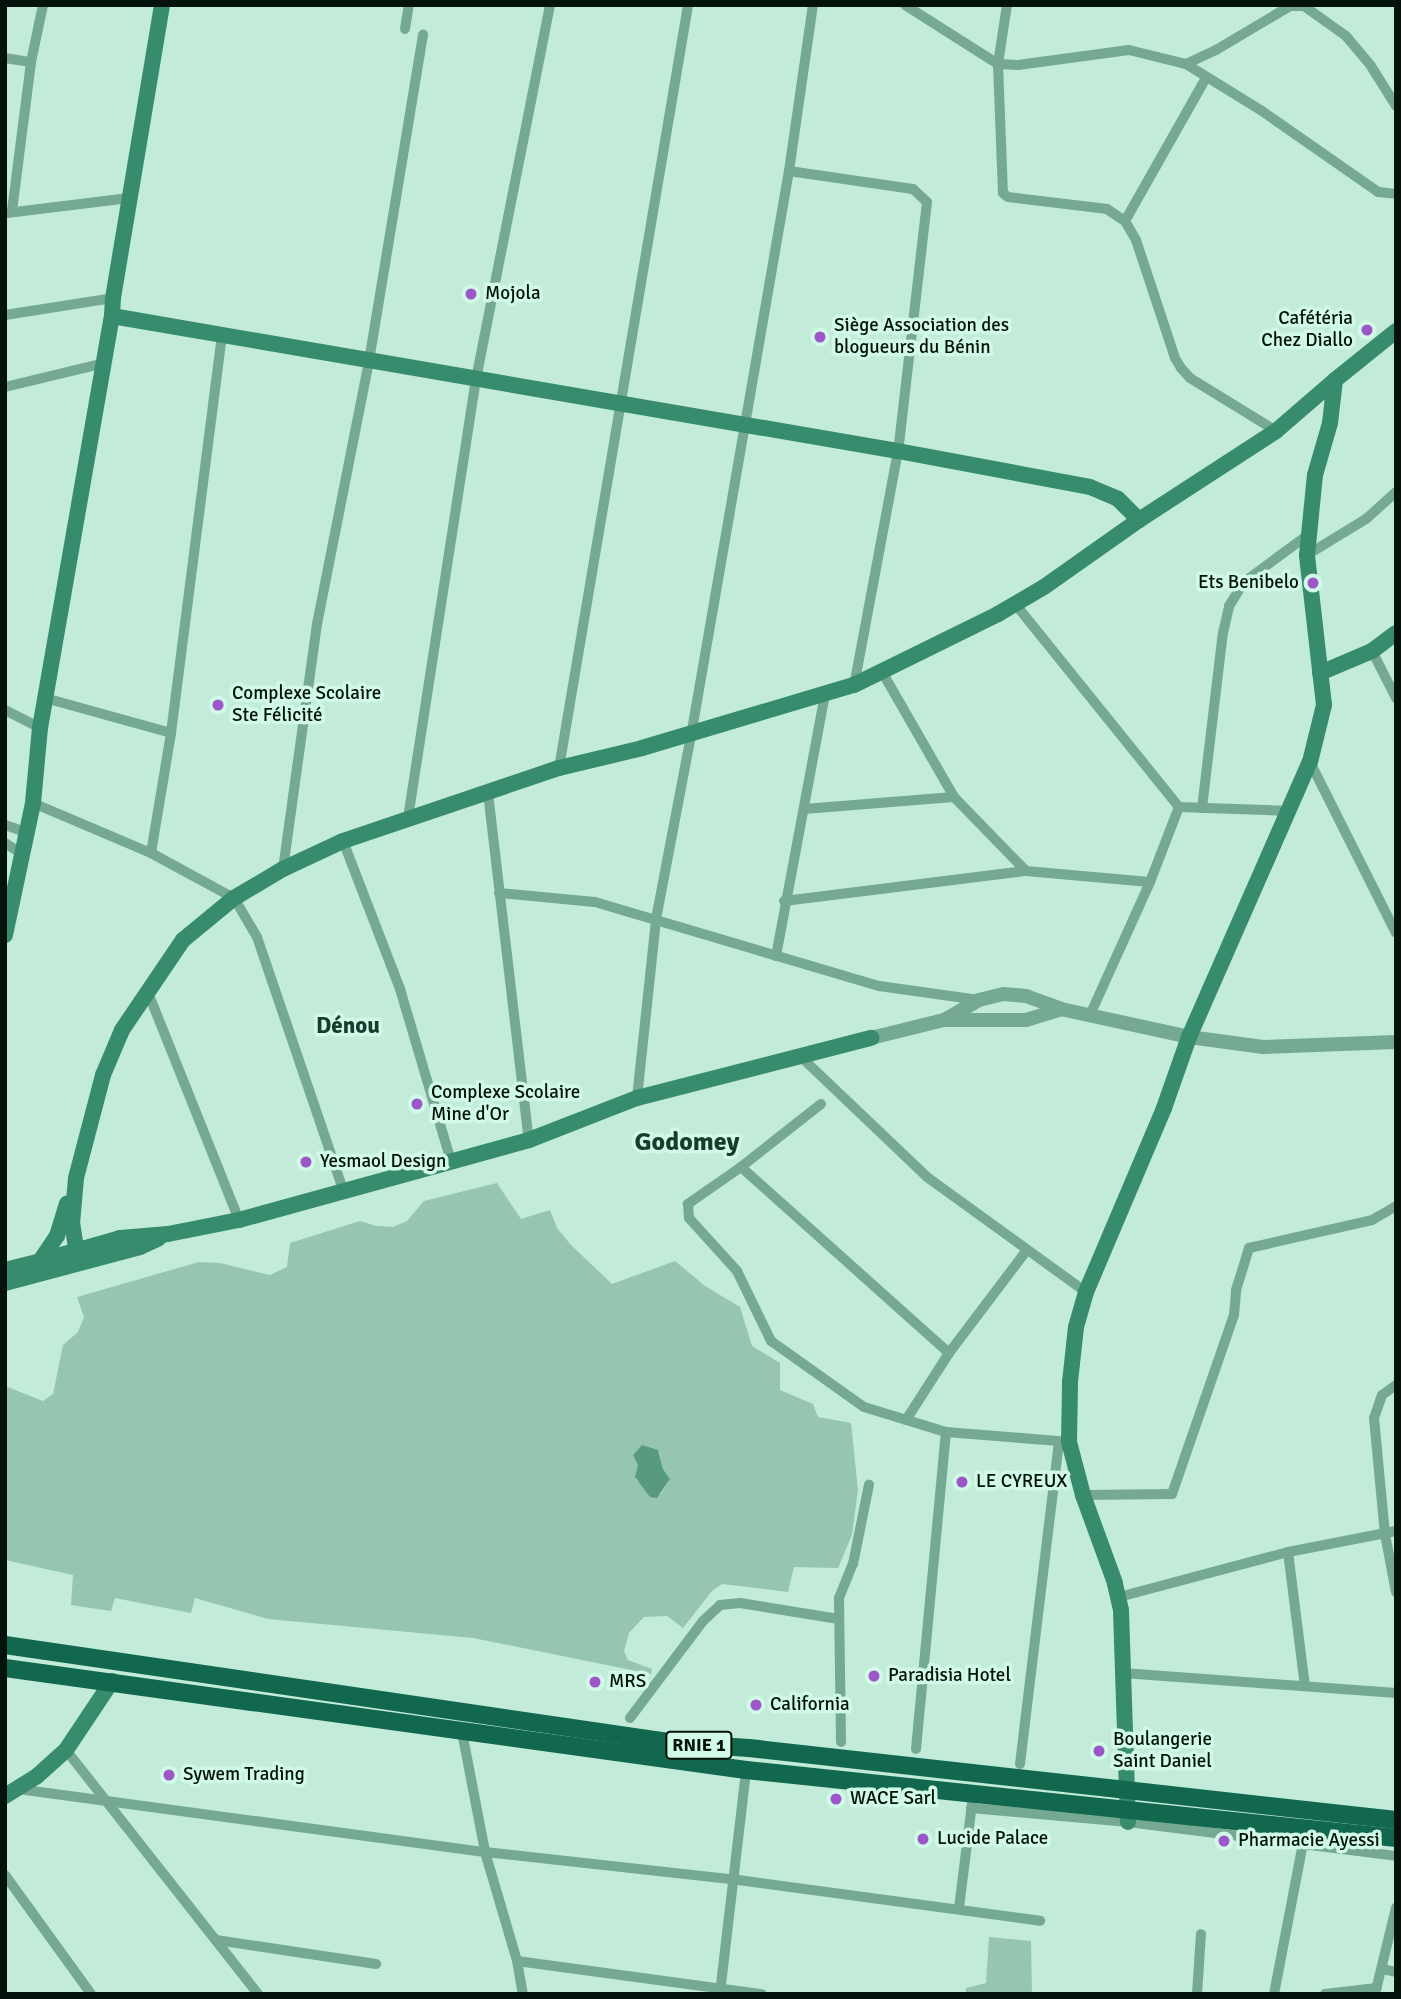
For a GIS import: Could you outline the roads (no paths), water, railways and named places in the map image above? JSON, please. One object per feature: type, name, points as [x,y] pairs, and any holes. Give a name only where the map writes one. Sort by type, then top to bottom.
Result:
[{"type":"highway","name":"RNIE 1","points":[[5,1646],[675,1743],[749,1748],[1396,1820]]},
{"type":"highway","name":"RNIE 1","points":[[5,1668],[973,1801],[1396,1838]]},
{"type":"main road","points":[[6,932],[33,803],[40,728],[163,5]]},
{"type":"main road","points":[[112,316],[898,451],[1090,487],[1118,499],[1139,520]]},
{"type":"main road","points":[[40,1261],[57,1236],[76,1178],[103,1075],[122,1030],[183,940],[234,898],[284,869],[343,841],[408,818],[559,768],[642,748],[692,730],[854,685],[1016,605],[1139,520],[1276,431],[1396,331]]},
{"type":"main road","points":[[1128,1816],[1118,1597],[1064,1442],[1072,1352],[1086,1292],[1164,1108],[1189,1037],[1310,762],[1324,705],[1307,555],[1315,475],[1330,423],[1335,380]]},
{"type":"main road","points":[[1320,673],[1372,651],[1396,633]]},
{"type":"main road","points":[[5,1270],[40,1261],[140,1247],[168,1234],[239,1220],[529,1140],[638,1098],[871,1038]]},
{"type":"main road","points":[[70,1258],[76,1178]]},
{"type":"main road","points":[[57,1236],[70,1258]]},
{"type":"main road","points":[[5,1283],[70,1258]]},
{"type":"main road","points":[[12,1792],[66,1750],[112,1681]]},
{"type":"street","points":[[43,5],[31,62],[9,212],[129,198]]},
{"type":"street","points":[[405,29],[409,5]]},
{"type":"street","points":[[408,818],[476,380],[550,5]]},
{"type":"street","points":[[559,768],[688,5]]},
{"type":"street","points":[[638,1098],[656,919],[692,730],[789,172],[813,5]]},
{"type":"street","points":[[905,5],[998,64],[1018,65],[1129,50],[1186,64],[1262,111],[1378,192],[1396,194]]},
{"type":"street","points":[[1007,5],[998,64],[1003,193],[1008,197],[1107,209],[1125,221],[1136,240],[1175,358],[1181,368],[1190,377],[1276,431]]},
{"type":"street","points":[[1186,64],[1216,50],[1290,6],[1304,6],[1346,36],[1371,66],[1396,106]]},
{"type":"street","points":[[284,869],[317,624],[369,361],[423,33]]},
{"type":"street","points":[[5,58],[31,62]]},
{"type":"street","points":[[1125,221],[1206,78]]},
{"type":"street","points":[[789,172],[913,189],[927,202],[898,451],[854,685]]},
{"type":"street","points":[[5,315],[113,298]]},
{"type":"street","points":[[151,853],[171,733],[222,336]]},
{"type":"street","points":[[5,387],[104,363]]},
{"type":"street","points":[[1307,555],[1366,519],[1396,492]]},
{"type":"street","points":[[1202,808],[1223,633],[1229,606],[1244,582],[1309,534]]},
{"type":"street","points":[[1016,605],[1179,807],[1290,811]]},
{"type":"street","points":[[1372,651],[1396,698]]},
{"type":"street","points":[[881,670],[954,797],[1026,871]]},
{"type":"street","points":[[776,956],[784,901],[825,695]]},
{"type":"street","points":[[45,698],[171,733]]},
{"type":"street","points":[[5,710],[40,728]]},
{"type":"street","points":[[1310,762],[1396,933]]},
{"type":"street","points":[[488,793],[529,1140]]},
{"type":"street","points":[[804,809],[954,797]]},
{"type":"street","points":[[33,803],[151,853],[234,898],[257,937],[344,1192]]},
{"type":"street","points":[[1090,1015],[1150,882],[1179,807]]},
{"type":"street","points":[[5,825],[26,832]]},
{"type":"street","points":[[343,841],[400,989],[451,1161]]},
{"type":"street","points":[[5,843],[22,854]]},
{"type":"street","points":[[784,901],[1026,871],[1150,882]]},
{"type":"street","points":[[499,893],[596,902],[879,986],[979,1000]]},
{"type":"street","points":[[147,990],[239,1220]]},
{"type":"street","points":[[944,1020],[979,1000],[1003,995],[1026,996],[1060,1009],[1189,1037],[1263,1047],[1396,1042]]},
{"type":"street","points":[[871,1038],[944,1020],[1026,1020],[1060,1009]]},
{"type":"street","points":[[800,1056],[928,1177],[1086,1292]]},
{"type":"street","points":[[821,1104],[741,1167],[688,1204],[689,1218],[737,1271],[771,1341],[864,1407],[946,1432],[1064,1442],[1020,1764]]},
{"type":"street","points":[[741,1167],[950,1353]]},
{"type":"street","points":[[1083,1495],[1172,1493],[1234,1315],[1236,1290],[1249,1248],[1372,1220],[1396,1206]]},
{"type":"street","points":[[906,1420],[950,1353],[1027,1250]]},
{"type":"street","points":[[1396,1385],[1382,1395],[1374,1418],[1396,1591]]},
{"type":"street","points":[[916,1748],[946,1432]]},
{"type":"street","points":[[841,1742],[839,1598],[855,1554],[869,1485]]},
{"type":"street","points":[[1118,1597],[1288,1552],[1390,1532]]},
{"type":"street","points":[[1288,1552],[1306,1686]]},
{"type":"street","points":[[630,1718],[703,1621],[720,1605],[740,1603],[839,1619]]},
{"type":"street","points":[[1123,1673],[1396,1693]]},
{"type":"street","points":[[462,1732],[485,1852],[517,1961],[523,1994]]},
{"type":"street","points":[[66,1750],[258,1994]]},
{"type":"street","points":[[720,1990],[731,1879],[746,1770]]},
{"type":"street","points":[[12,1792],[102,1799],[485,1852],[731,1879],[1040,1921]]},
{"type":"street","points":[[959,1908],[973,1801]]},
{"type":"street","points":[[1128,1816],[1396,1856]]},
{"type":"street","points":[[1275,1994],[1303,1844]]},
{"type":"street","points":[[5,1875],[92,1994]]},
{"type":"street","points":[[1325,1994],[1376,1991],[1396,1908]]},
{"type":"street","points":[[1197,1994],[1201,1934]]},
{"type":"street","points":[[216,1940],[376,1964]]},
{"type":"street","points":[[517,1961],[762,1994]]},
{"type":"street","points":[[1382,1969],[1396,1972]]},
{"type":"place","name":"Mojola","points":[[471,294]]},
{"type":"place","name":"Cafétéria Chez Diallo","points":[[1367,330]]},
{"type":"place","name":"Siège Association des blogueurs du Bénin","points":[[820,337]]},
{"type":"place","name":"Ets Benibelo","points":[[1313,583]]},
{"type":"place","name":"Complexe Scolaire Ste Félicité","points":[[218,705]]},
{"type":"place","name":"Complexe Scolaire Mine d'Or","points":[[417,1104]]},
{"type":"place","name":"Yesmaol Design","points":[[306,1162]]},
{"type":"place","name":"LE CYREUX","points":[[962,1482]]},
{"type":"place","name":"Paradisia Hotel","points":[[874,1676]]},
{"type":"place","name":"MRS","points":[[595,1682]]},
{"type":"place","name":"California","points":[[756,1705]]},
{"type":"place","name":"Boulangerie Saint Daniel","points":[[1099,1751]]},
{"type":"place","name":"Sywem Trading","points":[[169,1775]]},
{"type":"place","name":"WACE Sarl","points":[[836,1799]]},
{"type":"place","name":"Lucide Palace","points":[[923,1839]]},
{"type":"place","name":"Pharmacie Ayessi","points":[[1224,1841]]},
{"type":"district","name":"Dénou","points":[[348,1026]]},
{"type":"district","name":"Godomey","points":[[687,1143]]}]
